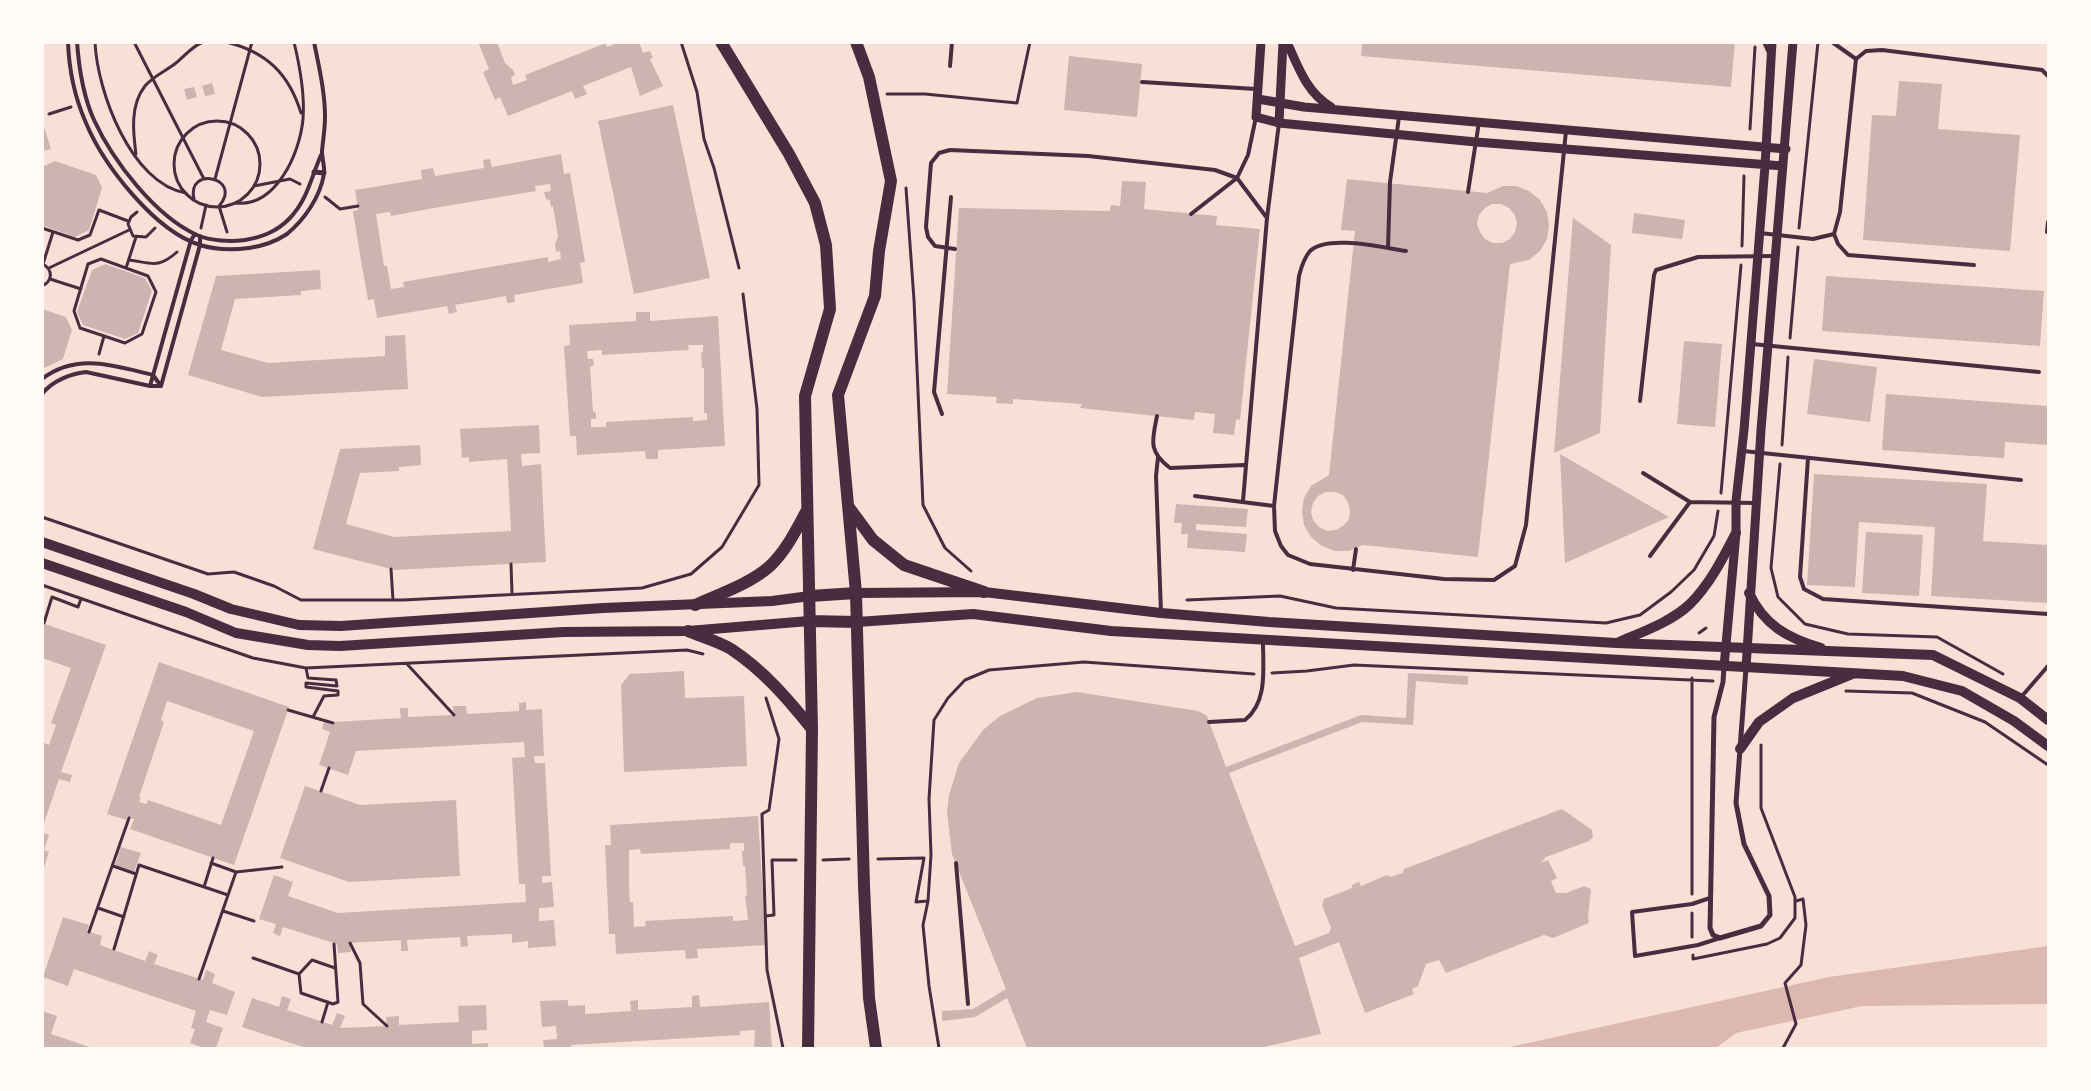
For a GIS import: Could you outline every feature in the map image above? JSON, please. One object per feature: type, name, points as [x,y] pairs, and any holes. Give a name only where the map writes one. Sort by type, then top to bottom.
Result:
[{"type":"main road","points":[[721,42],[789,154],[815,203],[826,245],[830,309],[805,396],[812,729],[808,1048]]},
{"type":"main road","points":[[856,42],[869,77],[891,181],[879,251],[875,296],[838,394],[856,593],[857,719],[864,886],[869,998],[876,1048]]},
{"type":"main road","points":[[848,506],[873,540],[904,565],[984,592]]},
{"type":"main road","points":[[695,606],[740,585],[770,566],[790,541],[806,512]]},
{"type":"main road","points":[[1616,643],[1664,621],[1690,604],[1716,570],[1736,533]]},
{"type":"main road","points":[[42,542],[194,594],[231,609],[299,625],[341,626],[603,608],[695,606],[856,593],[984,592],[1161,614],[1616,643],[1933,655],[2020,698],[2048,720]]},
{"type":"main road","points":[[42,563],[186,612],[236,633],[308,645],[340,646],[562,632],[688,631],[809,621],[857,622],[973,614],[1112,631],[1903,676],[1962,691],[2014,721],[2048,746]]},
{"type":"main road","points":[[1749,593],[1758,612],[1778,630],[1813,646],[1835,652]]},
{"type":"main road","points":[[688,631],[730,648],[759,670],[789,701],[812,729]]},
{"type":"main road","points":[[1740,750],[1759,722],[1793,698],[1855,673]]},
{"type":"street","points":[[1261,42],[1256,117],[1279,123],[1476,142],[1783,166]]},
{"type":"street","points":[[1279,123],[1285,42]]},
{"type":"street","points":[[1285,42],[1310,90],[1320,100],[1334,108]]},
{"type":"street","points":[[1772,42],[1767,147],[1742,451],[1736,501],[1736,533],[1723,682],[1714,717],[1710,928],[1714,935],[1720,938],[1761,926],[1770,915],[1770,896],[1744,844],[1736,802],[1748,648],[1749,593],[1759,453],[1786,149],[1793,42]]},
{"type":"street","points":[[1258,99],[1399,115],[1786,149]]},
{"type":"street","points":[[314,172],[324,172]]},
{"type":"lane","points":[[68,42],[72,76],[86,124],[99,149],[119,178],[148,210],[170,230],[200,245],[232,250],[260,247],[279,240],[306,215],[318,194],[324,172],[322,154],[325,118],[322,78],[314,42]]},
{"type":"lane","points":[[77,42],[80,75],[86,101],[108,145],[126,172],[162,212],[197,235],[231,242],[258,238],[275,231],[300,207],[322,154]]},
{"type":"lane","points":[[950,66],[952,42]]},
{"type":"lane","points":[[1764,42],[1771,58]]},
{"type":"lane","points":[[1832,42],[1856,59]]},
{"type":"lane","points":[[1974,265],[1848,256],[1838,244],[1834,234],[1840,212],[1856,59],[1866,51],[1882,50],[2042,70],[2048,76]]},
{"type":"lane","points":[[1142,82],[1259,90]]},
{"type":"lane","points":[[1388,248],[1390,182],[1399,115]]},
{"type":"lane","points":[[1190,214],[1237,178],[1248,155],[1256,117]]},
{"type":"lane","points":[[1468,192],[1479,122]]},
{"type":"lane","points":[[1243,501],[1244,466],[1267,218],[1279,123]]},
{"type":"lane","points":[[1406,251],[1330,243],[1316,247],[1309,252],[1302,267],[1299,276],[1274,506],[1277,539],[1288,555],[1310,564],[1444,579],[1494,580],[1514,566],[1526,525],[1566,129]]},
{"type":"lane","points":[[955,248],[935,246],[928,237],[926,227],[931,163],[939,153],[950,150],[1107,158],[1216,170],[1237,178],[1267,218]]},
{"type":"lane","points":[[942,414],[934,392],[951,197]]},
{"type":"lane","points":[[2047,232],[2048,222]]},
{"type":"lane","points":[[1760,233],[1813,239],[1834,234]]},
{"type":"lane","points":[[150,386],[191,240],[197,235]]},
{"type":"lane","points":[[161,386],[200,245],[197,235]]},
{"type":"lane","points":[[1640,402],[1656,270],[1698,257],[1777,256]]},
{"type":"lane","points":[[1751,343],[2039,372]]},
{"type":"lane","points":[[42,379],[67,366],[81,362],[98,362],[153,375],[161,386]]},
{"type":"lane","points":[[42,394],[53,383],[76,373],[86,372],[150,386],[161,386]]},
{"type":"lane","points":[[1157,416],[1152,440],[1158,457],[1156,476],[1161,614]]},
{"type":"lane","points":[[1742,451],[2021,480]]},
{"type":"lane","points":[[1158,457],[1172,469],[1226,464],[1244,466]]},
{"type":"lane","points":[[1808,458],[1800,577],[1804,589],[1823,599],[2048,614]]},
{"type":"lane","points":[[1643,473],[1690,502],[1736,501],[1756,503]]},
{"type":"lane","points":[[1195,496],[1274,506]]},
{"type":"lane","points":[[1650,556],[1690,502]]},
{"type":"lane","points":[[1353,570],[1356,549]]},
{"type":"lane","points":[[1210,722],[1245,720],[1251,715],[1260,698],[1264,639]]},
{"type":"lane","points":[[2020,698],[2048,666]]},
{"type":"lane","points":[[956,863],[968,1004]]},
{"type":"lane","points":[[1710,898],[1692,904],[1632,912],[1635,956],[1698,945],[1720,938]]},
{"type":"path","points":[[95,42],[97,69],[108,104],[136,156],[161,183],[172,191],[186,193]]},
{"type":"path","points":[[134,42],[204,179]]},
{"type":"path","points":[[136,156],[133,131],[135,107],[145,86],[194,46],[204,42]]},
{"type":"path","points":[[226,42],[242,44],[275,66],[297,100],[303,119]]},
{"type":"path","points":[[215,179],[252,42]]},
{"type":"path","points":[[233,203],[245,196],[254,186],[260,164],[259,154],[245,131],[229,122],[200,124],[183,138],[177,148],[174,160],[178,183],[195,201],[206,205],[219,206],[233,203],[244,204],[254,201],[269,192],[293,158],[303,119],[300,71],[294,42]]},
{"type":"path","points":[[680,42],[697,92],[704,139],[714,168],[739,268]]},
{"type":"path","points":[[887,94],[925,94],[1017,102],[1030,42]]},
{"type":"path","points":[[1750,129],[1756,42]]},
{"type":"path","points":[[1818,42],[1798,237],[1772,568],[1778,597],[1806,624],[1848,634],[1937,637]]},
{"type":"path","points":[[49,114],[79,104]]},
{"type":"path","points":[[1161,601],[1280,596],[1336,608],[1606,623],[1640,616],[1671,592],[1694,570],[1714,536],[1720,502],[1727,400],[1742,256],[1745,176]]},
{"type":"path","points":[[195,201],[194,190],[199,181],[215,179],[223,186],[225,191],[223,202],[219,206]]},
{"type":"path","points":[[906,186],[914,300],[923,504],[945,548]]},
{"type":"path","points":[[197,235],[206,205]]},
{"type":"path","points":[[219,206],[231,242]]},
{"type":"path","points":[[42,228],[78,240],[90,235],[99,210],[128,221]]},
{"type":"path","points":[[148,210],[134,214],[128,221],[129,230],[136,237],[150,236],[156,227],[156,217]]},
{"type":"path","points":[[49,268],[129,230]]},
{"type":"path","points":[[49,268],[43,264],[53,232]]},
{"type":"path","points":[[126,268],[136,237]]},
{"type":"path","points":[[129,260],[160,264],[166,262],[191,240]]},
{"type":"path","points":[[101,259],[148,276],[156,292],[142,334],[125,343],[80,328],[74,311],[80,289],[88,264],[101,259]]},
{"type":"path","points":[[49,268],[50,279]]},
{"type":"path","points":[[50,279],[80,289]]},
{"type":"path","points":[[42,286],[50,279]]},
{"type":"path","points":[[42,517],[208,574],[234,572],[274,586],[301,600],[403,600],[512,593],[642,588],[691,574],[722,547],[758,485],[757,409],[743,294]]},
{"type":"path","points":[[98,362],[104,336]]},
{"type":"path","points":[[511,564],[512,593]]},
{"type":"path","points":[[391,569],[393,600]]},
{"type":"path","points":[[42,586],[253,658],[306,668],[687,650],[705,654]]},
{"type":"path","points":[[44,624],[52,597],[78,607],[81,599]]},
{"type":"path","points":[[939,1048],[929,986],[923,925],[928,901],[931,855],[929,799],[934,720],[948,698],[965,680],[989,670],[1084,662],[1248,675],[1354,665],[1427,670],[1723,682]]},
{"type":"path","points":[[407,664],[454,715]]},
{"type":"path","points":[[306,668],[308,678],[336,680],[336,686],[306,683],[306,687],[338,691],[338,695],[324,696],[313,717]]},
{"type":"path","points":[[763,690],[778,739],[769,810],[762,814],[767,970],[783,1048]]},
{"type":"path","points":[[1836,690],[1912,693],[1985,722],[2048,765]]},
{"type":"path","points":[[288,710],[334,723]]},
{"type":"path","points":[[321,791],[329,768]]},
{"type":"path","points":[[90,932],[130,818]]},
{"type":"path","points":[[204,887],[213,858]]},
{"type":"path","points":[[924,858],[916,902],[928,901]]},
{"type":"path","points":[[766,916],[774,915],[772,860]]},
{"type":"path","points":[[211,863],[236,872],[282,867]]},
{"type":"path","points":[[114,949],[139,865],[228,895]]},
{"type":"path","points":[[112,866],[136,874]]},
{"type":"path","points":[[200,979],[236,872]]},
{"type":"path","points":[[1783,1048],[1796,1024],[1785,983],[1800,965],[1806,925],[1803,899],[1796,901]]},
{"type":"path","points":[[98,908],[124,916]]},
{"type":"path","points":[[223,911],[254,921]]},
{"type":"path","points":[[350,943],[360,963],[363,1004],[387,1026]]},
{"type":"path","points":[[334,944],[338,1002],[333,1004],[301,993],[299,974],[312,960],[335,968]]},
{"type":"path","points":[[253,958],[299,974]]},
{"type":"path","points":[[322,1022],[328,1002]]},
{"type":"shaded area","points":[[2048,946],[2048,1004],[1862,1006],[1736,1033],[1716,1048],[1505,1048],[1829,977]]},
{"type":"building","points":[[478,42],[497,42],[505,63],[513,70],[515,75],[511,77],[513,85],[527,80],[525,75],[606,43],[607,47],[619,42],[639,42],[643,53],[650,51],[653,58],[650,59],[663,86],[640,96],[631,67],[583,86],[587,94],[575,99],[572,91],[508,116],[500,97],[495,100],[483,72],[489,69]]},
{"type":"building","points":[[1362,42],[1735,42],[1731,87],[1361,56]]},
{"type":"building","points":[[1069,56],[1142,64],[1137,117],[1064,110]]},
{"type":"building","points":[[1899,81],[1942,84],[1938,129],[2020,135],[2010,251],[1863,240],[1872,115],[1896,116]]},
{"type":"building","points":[[212,83],[215,94],[205,96],[202,86]]},
{"type":"building","points":[[194,87],[197,97],[187,100],[184,89]]},
{"type":"building","points":[[673,105],[710,278],[634,294],[598,121]]},
{"type":"building","points":[[42,121],[51,149],[42,151]]},
{"type":"building","points":[[561,154],[564,174],[570,173],[585,262],[580,263],[583,283],[514,295],[515,302],[507,303],[506,296],[455,305],[457,312],[449,314],[447,306],[377,318],[374,299],[368,300],[360,255],[353,211],[358,210],[355,190],[422,179],[421,170],[433,168],[435,176],[484,168],[483,160],[490,159],[492,167]],"holes":[[[550,184],[551,191],[544,192],[546,199],[550,200],[551,207],[553,206],[558,236],[555,245],[556,252],[560,251],[561,259],[548,262],[548,257],[403,282],[404,287],[391,289],[387,266],[384,266],[376,214],[390,212],[391,216],[536,191],[535,186]]]},
{"type":"building","points":[[55,161],[96,175],[102,188],[89,230],[75,237],[42,225],[42,167]]},
{"type":"building","points":[[1347,179],[1487,193],[1503,186],[1516,186],[1529,191],[1540,200],[1547,212],[1549,225],[1547,239],[1540,251],[1529,260],[1510,264],[1478,557],[1363,545],[1349,551],[1335,551],[1322,546],[1311,537],[1304,525],[1302,511],[1304,498],[1311,486],[1329,475],[1355,231],[1341,230]],"holes":[[[1492,204],[1501,204],[1509,208],[1515,215],[1517,223],[1515,232],[1510,239],[1502,243],[1493,243],[1485,239],[1477,224],[1479,215]],[[1326,492],[1335,492],[1343,495],[1348,502],[1349,519],[1336,530],[1327,531],[1319,527],[1313,520],[1311,512],[1313,503],[1318,496]]]},
{"type":"building","points":[[1122,181],[1146,182],[1144,209],[1217,216],[1216,225],[1260,229],[1240,420],[1236,419],[1234,435],[1213,433],[1215,414],[1195,412],[1194,420],[1080,408],[1082,404],[1013,399],[1013,404],[996,403],[997,397],[947,394],[959,208],[1110,211],[1111,205],[1120,206]]},
{"type":"building","points":[[1634,213],[1685,220],[1682,239],[1632,233]]},
{"type":"building","points":[[1573,218],[1611,245],[1600,433],[1554,453]]},
{"type":"building","points":[[105,264],[145,278],[152,291],[138,333],[125,339],[83,325],[77,312],[92,270]]},
{"type":"building","points":[[320,270],[321,289],[301,291],[301,295],[235,299],[221,350],[268,363],[385,356],[385,336],[405,335],[408,389],[262,397],[188,375],[216,276]]},
{"type":"building","points":[[1826,276],[2044,291],[2040,346],[1822,331]]},
{"type":"building","points":[[42,309],[66,317],[72,330],[63,359],[42,369]]},
{"type":"building","points":[[636,312],[650,312],[650,321],[718,316],[725,446],[658,450],[658,459],[646,459],[645,451],[577,455],[576,436],[570,436],[564,346],[570,345],[569,325],[636,321]],"holes":[[[688,345],[703,345],[703,352],[701,352],[702,368],[704,368],[704,413],[707,413],[707,420],[693,421],[693,417],[606,422],[606,427],[591,427],[591,419],[596,419],[596,413],[593,411],[590,367],[594,365],[593,359],[588,359],[587,351],[602,350],[602,355],[689,350]]]},
{"type":"building","points":[[1684,341],[1722,344],[1715,427],[1677,424]]},
{"type":"building","points":[[1814,359],[1877,367],[1870,422],[1807,414]]},
{"type":"building","points":[[1886,394],[2048,406],[2048,445],[2005,442],[2004,458],[1882,450]]},
{"type":"building","points":[[539,425],[540,453],[521,454],[522,466],[541,464],[546,562],[395,570],[313,549],[340,449],[420,445],[421,465],[399,467],[399,471],[360,473],[346,524],[394,537],[511,531],[507,459],[469,462],[469,457],[462,458],[460,429]]},
{"type":"building","points":[[1560,454],[1669,517],[1565,563]]},
{"type":"building","points":[[1814,474],[1987,484],[1983,541],[2048,545],[2048,603],[1931,596],[1935,527],[1859,522],[1855,587],[1807,585]]},
{"type":"building","points":[[1176,504],[1248,509],[1246,527],[1196,524],[1196,530],[1247,534],[1245,552],[1187,548],[1188,534],[1181,534],[1182,523],[1174,523]]},
{"type":"building","points":[[1866,532],[1923,535],[1919,596],[1862,593]]},
{"type":"building","points":[[42,623],[106,645],[61,772],[72,775],[70,782],[59,779],[43,826],[42,742],[49,745],[56,725],[51,723],[71,668],[42,658]]},
{"type":"building","points":[[159,662],[289,707],[234,865],[130,829],[134,819],[127,817],[126,820],[107,814]],"holes":[[[167,701],[254,731],[221,825],[148,800],[146,804],[139,802],[164,722],[161,720]]]},
{"type":"building","points":[[684,671],[685,698],[744,696],[747,766],[624,772],[621,685],[630,674]]},
{"type":"building","points":[[1408,673],[1468,676],[1468,685],[1416,681],[1413,725],[1362,722],[1229,773],[1295,946],[1329,933],[1331,928],[1322,905],[1324,899],[1352,888],[1352,885],[1359,882],[1361,886],[1387,875],[1391,877],[1403,873],[1404,869],[1562,809],[1592,830],[1593,837],[1589,841],[1546,857],[1541,863],[1548,860],[1557,878],[1551,881],[1556,893],[1566,893],[1584,886],[1591,889],[1589,923],[1553,938],[1544,935],[1446,973],[1439,960],[1426,964],[1418,986],[1412,989],[1414,994],[1365,1013],[1339,942],[1299,958],[1321,1034],[1260,1048],[1027,1048],[1007,998],[975,1017],[942,1021],[942,1011],[973,1009],[1006,989],[952,854],[947,812],[949,795],[959,763],[983,730],[1000,716],[1037,698],[1077,692],[1198,711],[1207,716],[1226,767],[1361,715],[1406,718]]},
{"type":"building","points":[[526,702],[526,710],[542,709],[544,756],[534,756],[535,763],[545,763],[551,876],[542,876],[542,883],[552,882],[554,907],[539,908],[539,921],[554,920],[556,946],[528,948],[528,941],[512,943],[512,934],[467,936],[468,946],[461,947],[460,937],[407,940],[408,951],[401,951],[401,940],[350,943],[351,952],[338,953],[337,944],[283,927],[280,936],[273,933],[276,924],[259,919],[274,875],[293,882],[288,896],[338,913],[526,902],[525,884],[519,884],[512,758],[525,757],[524,742],[356,751],[348,775],[319,765],[330,732],[322,729],[324,722],[333,725],[334,722],[401,718],[400,708],[408,708],[408,717],[454,715],[453,706],[466,706],[467,714],[519,711],[519,703]]},
{"type":"building","points":[[305,786],[360,805],[456,800],[460,876],[349,882],[280,858]]},
{"type":"building","points":[[758,816],[766,945],[697,949],[698,958],[686,959],[685,950],[616,954],[615,934],[609,934],[605,845],[611,845],[610,825]],"holes":[[[730,843],[744,843],[744,851],[742,851],[743,866],[745,866],[747,896],[745,896],[748,920],[733,921],[733,916],[645,921],[646,926],[634,927],[633,902],[630,902],[629,888],[629,850],[640,849],[641,854],[730,849]]]},
{"type":"building","points":[[42,832],[49,835],[44,850],[49,852],[43,871]]},
{"type":"building","points":[[121,847],[141,853],[134,872],[115,866]]},
{"type":"building","points":[[63,917],[89,925],[87,931],[102,936],[100,945],[145,961],[149,951],[158,955],[154,964],[203,980],[206,970],[215,974],[212,983],[235,992],[227,1015],[210,1010],[206,1022],[223,1028],[216,1048],[204,1048],[190,1043],[195,1029],[191,1028],[196,1011],[74,969],[68,986],[43,977]]},
{"type":"building","points":[[699,995],[700,1007],[769,1002],[772,1048],[754,1048],[755,1030],[740,1031],[740,1035],[571,1045],[571,1048],[544,1048],[543,1040],[557,1039],[556,1026],[542,1027],[540,1001],[568,1000],[568,1006],[585,1005],[585,1014],[631,1011],[630,1001],[638,1000],[638,1010],[692,1007],[692,996]]},
{"type":"building","points":[[282,996],[291,999],[287,1010],[332,1025],[337,1013],[345,1016],[340,1028],[387,1026],[386,1017],[399,1016],[399,1025],[459,1022],[458,1006],[486,1005],[487,1030],[472,1031],[472,1044],[488,1043],[488,1048],[306,1048],[242,1027],[252,998],[279,1007]]},
{"type":"building","points":[[42,1011],[57,1016],[51,1034],[93,1048],[42,1048]]}]
